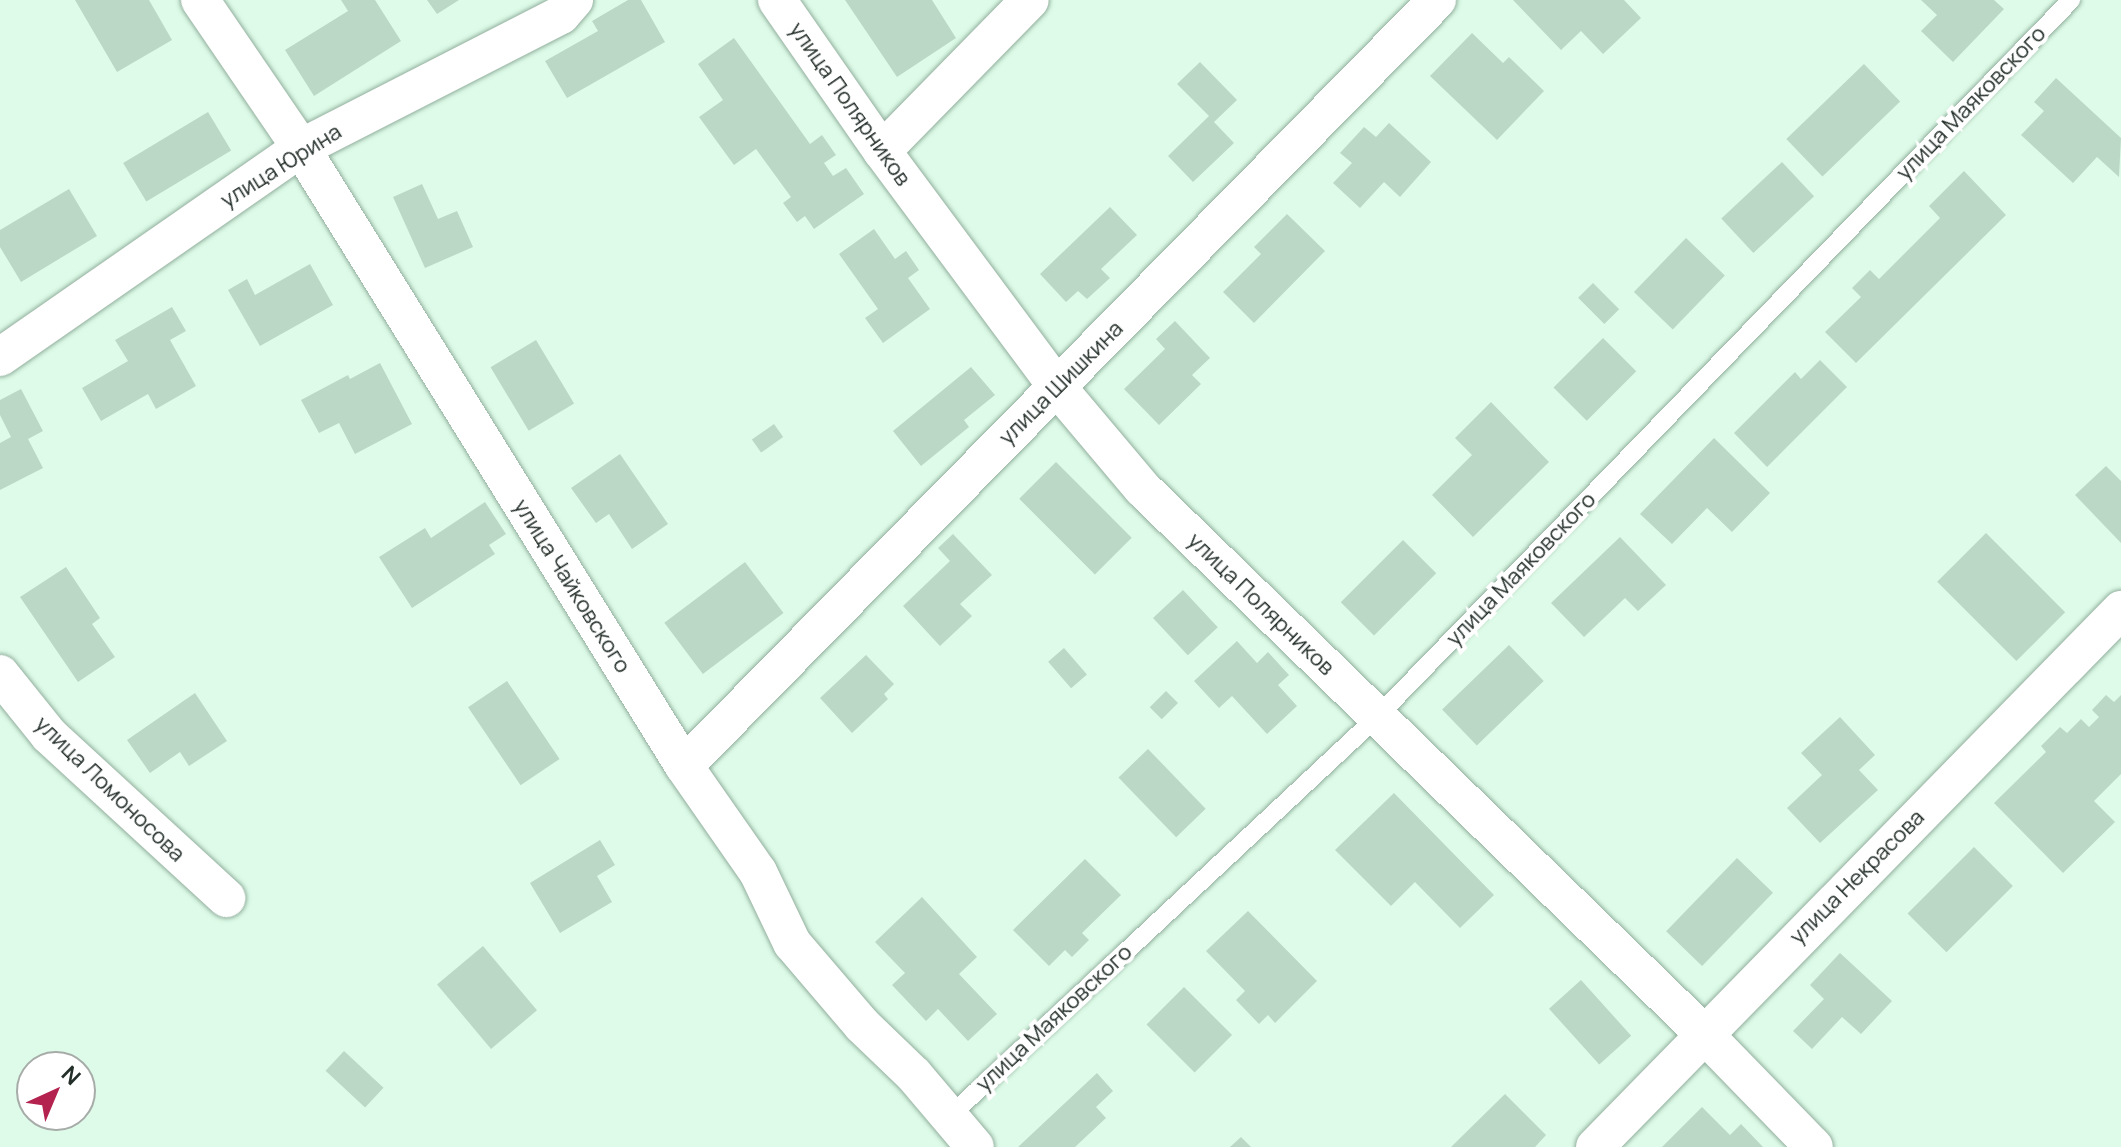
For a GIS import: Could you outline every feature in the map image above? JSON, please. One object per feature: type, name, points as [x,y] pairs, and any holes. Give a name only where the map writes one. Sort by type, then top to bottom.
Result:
[{"type":"street","name":"улица Чайковского","points":[[200,0],[301,148],[684,766],[758,872],[792,943],[862,1025],[950,1116],[975,1147]]},
{"type":"street","name":"улица Юрина","points":[[0,357],[301,148],[561,15],[574,0]]},
{"type":"street","name":"улица Полярников","points":[[777,0],[882,151],[1057,387],[1143,489],[1703,1033],[1814,1147]]},
{"type":"street","points":[[882,151],[1030,0]]},
{"type":"street","name":"улица Шишкина","points":[[684,766],[1437,0]]},
{"type":"street","name":"улица Некрасова","points":[[1595,1147],[1703,1033],[2121,610]]},
{"type":"street","name":"улица Ломоносова","points":[[0,674],[49,735],[226,898]]},
{"type":"lane","name":"улица Маяковского","points":[[950,1116],[1377,717],[2071,0]]},
{"type":"building","points":[[75,0],[149,0],[172,40],[117,72]]},
{"type":"building","points":[[341,0],[375,0],[401,41],[314,96],[285,50],[348,11]]},
{"type":"building","points":[[427,0],[459,0],[437,14]]},
{"type":"building","points":[[628,0],[641,0],[665,42],[567,98],[545,61],[598,31],[592,21]]},
{"type":"building","points":[[845,0],[932,0],[956,38],[897,77]]},
{"type":"building","points":[[1513,0],[1624,0],[1641,18],[1603,54],[1581,31],[1561,50]]},
{"type":"building","points":[[1921,0],[1994,0],[2004,9],[1953,62],[1921,31],[1937,15]]},
{"type":"building","points":[[1472,33],[1503,63],[1509,57],[1544,91],[1497,140],[1430,76]]},
{"type":"building","points":[[734,38],[810,144],[822,135],[836,155],[824,163],[833,176],[846,168],[864,194],[814,229],[805,216],[797,222],[783,203],[791,197],[756,149],[734,165],[699,117],[723,100],[698,64]]},
{"type":"building","points":[[1200,62],[1237,100],[1214,122],[1234,143],[1193,182],[1168,156],[1209,116],[1177,84]]},
{"type":"building","points":[[1864,64],[1900,101],[1822,176],[1786,139]]},
{"type":"building","points":[[2056,78],[2121,138],[2119,177],[2097,157],[2073,183],[2021,135],[2044,111],[2034,102]]},
{"type":"building","points":[[208,112],[231,151],[146,202],[123,163]]},
{"type":"building","points":[[1389,123],[1431,162],[1400,197],[1384,182],[1360,208],[1333,183],[1352,163],[1340,153],[1364,127],[1376,137]]},
{"type":"building","points":[[1782,162],[1814,196],[1753,253],[1721,219]]},
{"type":"building","points":[[1964,171],[2006,215],[1856,363],[1825,332],[1861,297],[1852,288],[1870,270],[1879,279],[1940,218],[1929,206]]},
{"type":"building","points":[[422,184],[438,219],[457,211],[473,247],[425,268],[393,197]]},
{"type":"building","points":[[69,189],[97,236],[21,282],[0,247],[0,230]]},
{"type":"building","points":[[1110,207],[1137,235],[1101,269],[1110,278],[1087,299],[1078,291],[1066,302],[1040,274]]},
{"type":"building","points":[[1287,214],[1325,251],[1254,323],[1223,292],[1261,254],[1254,247]]},
{"type":"building","points":[[874,229],[895,259],[906,251],[919,270],[908,278],[930,309],[883,343],[865,318],[878,309],[839,254]]},
{"type":"building","points":[[1686,238],[1725,276],[1673,329],[1634,292]]},
{"type":"building","points":[[310,264],[333,305],[260,346],[228,290],[247,279],[255,295]]},
{"type":"building","points":[[1593,283],[1619,309],[1604,324],[1578,298]]},
{"type":"building","points":[[172,307],[186,331],[170,340],[196,386],[156,409],[148,394],[101,421],[82,388],[128,361],[115,340]]},
{"type":"building","points":[[1175,321],[1210,358],[1192,375],[1201,384],[1159,425],[1124,389],[1165,349],[1156,339]]},
{"type":"building","points":[[1603,338],[1636,371],[1587,421],[1554,387]]},
{"type":"building","points":[[536,340],[574,403],[529,431],[491,367]]},
{"type":"building","points":[[1820,360],[1847,387],[1767,467],[1734,433],[1795,372],[1801,379]]},
{"type":"building","points":[[380,363],[412,424],[355,454],[339,423],[319,433],[301,400],[348,375],[350,379]]},
{"type":"building","points":[[971,367],[995,395],[964,420],[969,427],[921,466],[893,431]]},
{"type":"building","points":[[21,389],[43,431],[28,439],[43,468],[0,490],[0,443],[11,437],[0,415],[0,400]]},
{"type":"building","points":[[1491,402],[1549,462],[1473,537],[1432,495],[1472,455],[1455,438]]},
{"type":"building","points":[[774,424],[783,437],[761,453],[752,439]]},
{"type":"building","points":[[1714,438],[1770,493],[1732,532],[1707,508],[1672,544],[1640,514]]},
{"type":"building","points":[[620,454],[668,524],[632,549],[609,514],[596,523],[571,488]]},
{"type":"building","points":[[1056,462],[1132,538],[1095,574],[1019,499]]},
{"type":"building","points":[[2106,466],[2121,481],[2121,543],[2075,495]]},
{"type":"building","points":[[485,502],[506,534],[489,545],[495,554],[412,608],[379,557],[425,528],[431,538]]},
{"type":"building","points":[[1986,533],[2065,612],[2016,661],[1937,582]]},
{"type":"building","points":[[953,534],[992,575],[960,604],[972,616],[940,646],[903,606],[950,561],[938,548]]},
{"type":"building","points":[[1620,537],[1666,585],[1638,611],[1625,598],[1584,637],[1551,603]]},
{"type":"building","points":[[1403,540],[1436,573],[1374,635],[1341,602]]},
{"type":"building","points":[[745,562],[784,613],[703,674],[664,623]]},
{"type":"building","points":[[66,567],[100,618],[92,624],[115,657],[78,682],[20,597]]},
{"type":"building","points":[[1183,590],[1218,627],[1188,655],[1153,618]]},
{"type":"building","points":[[1237,641],[1257,663],[1268,652],[1289,675],[1278,685],[1297,706],[1267,734],[1232,696],[1219,708],[1194,681]]},
{"type":"building","points":[[1509,645],[1544,681],[1477,746],[1442,710]]},
{"type":"building","points":[[1064,648],[1087,674],[1071,688],[1048,662]]},
{"type":"building","points":[[866,655],[894,684],[884,694],[888,699],[852,733],[820,698]]},
{"type":"building","points":[[507,681],[560,759],[521,785],[468,707]]},
{"type":"building","points":[[1166,691],[1178,703],[1162,719],[1150,707]]},
{"type":"building","points":[[195,693],[227,741],[189,766],[180,752],[150,773],[127,740]]},
{"type":"building","points":[[2106,695],[2114,702],[2121,695],[2121,774],[2094,801],[2115,822],[2063,873],[1994,803],[2046,752],[2041,746],[2060,727],[2067,733],[2081,719],[2089,727],[2099,717],[2092,710]]},
{"type":"building","points":[[1840,717],[1875,755],[1859,770],[1878,790],[1820,843],[1787,808],[1822,775],[1801,753]]},
{"type":"building","points":[[1148,749],[1206,809],[1176,837],[1119,777]]},
{"type":"building","points":[[1394,793],[1494,895],[1460,928],[1415,882],[1391,906],[1335,850]]},
{"type":"building","points":[[600,840],[615,865],[597,876],[612,902],[560,933],[530,883]]},
{"type":"building","points":[[1974,847],[2013,886],[1946,952],[1908,913]]},
{"type":"building","points":[[1737,858],[1773,893],[1702,966],[1666,931]]},
{"type":"building","points":[[1085,859],[1121,895],[1082,933],[1089,940],[1072,957],[1065,950],[1049,966],[1013,930]]},
{"type":"building","points":[[922,897],[977,957],[959,974],[997,1014],[968,1041],[938,1009],[926,1021],[892,985],[905,973],[875,942]]},
{"type":"building","points":[[1248,911],[1317,981],[1275,1023],[1268,1015],[1259,1024],[1236,1000],[1245,991],[1206,951]]},
{"type":"building","points":[[483,946],[537,1010],[491,1049],[437,985]]},
{"type":"building","points":[[1840,953],[1892,1001],[1861,1034],[1842,1017],[1812,1049],[1793,1031],[1824,999],[1810,985]]},
{"type":"building","points":[[1581,980],[1631,1036],[1599,1065],[1549,1009]]},
{"type":"building","points":[[1184,987],[1232,1035],[1195,1073],[1147,1024]]},
{"type":"building","points":[[344,1051],[383,1088],[365,1108],[326,1071]]},
{"type":"building","points":[[1097,1073],[1113,1091],[1096,1107],[1106,1118],[1075,1147],[1018,1147]]},
{"type":"building","points":[[1505,1094],[1546,1135],[1535,1147],[1451,1147]]},
{"type":"building","points":[[1702,1107],[1730,1135],[1741,1124],[1763,1147],[1662,1147]]},
{"type":"building","points":[[1241,1137],[1251,1147],[1230,1147]]}]
